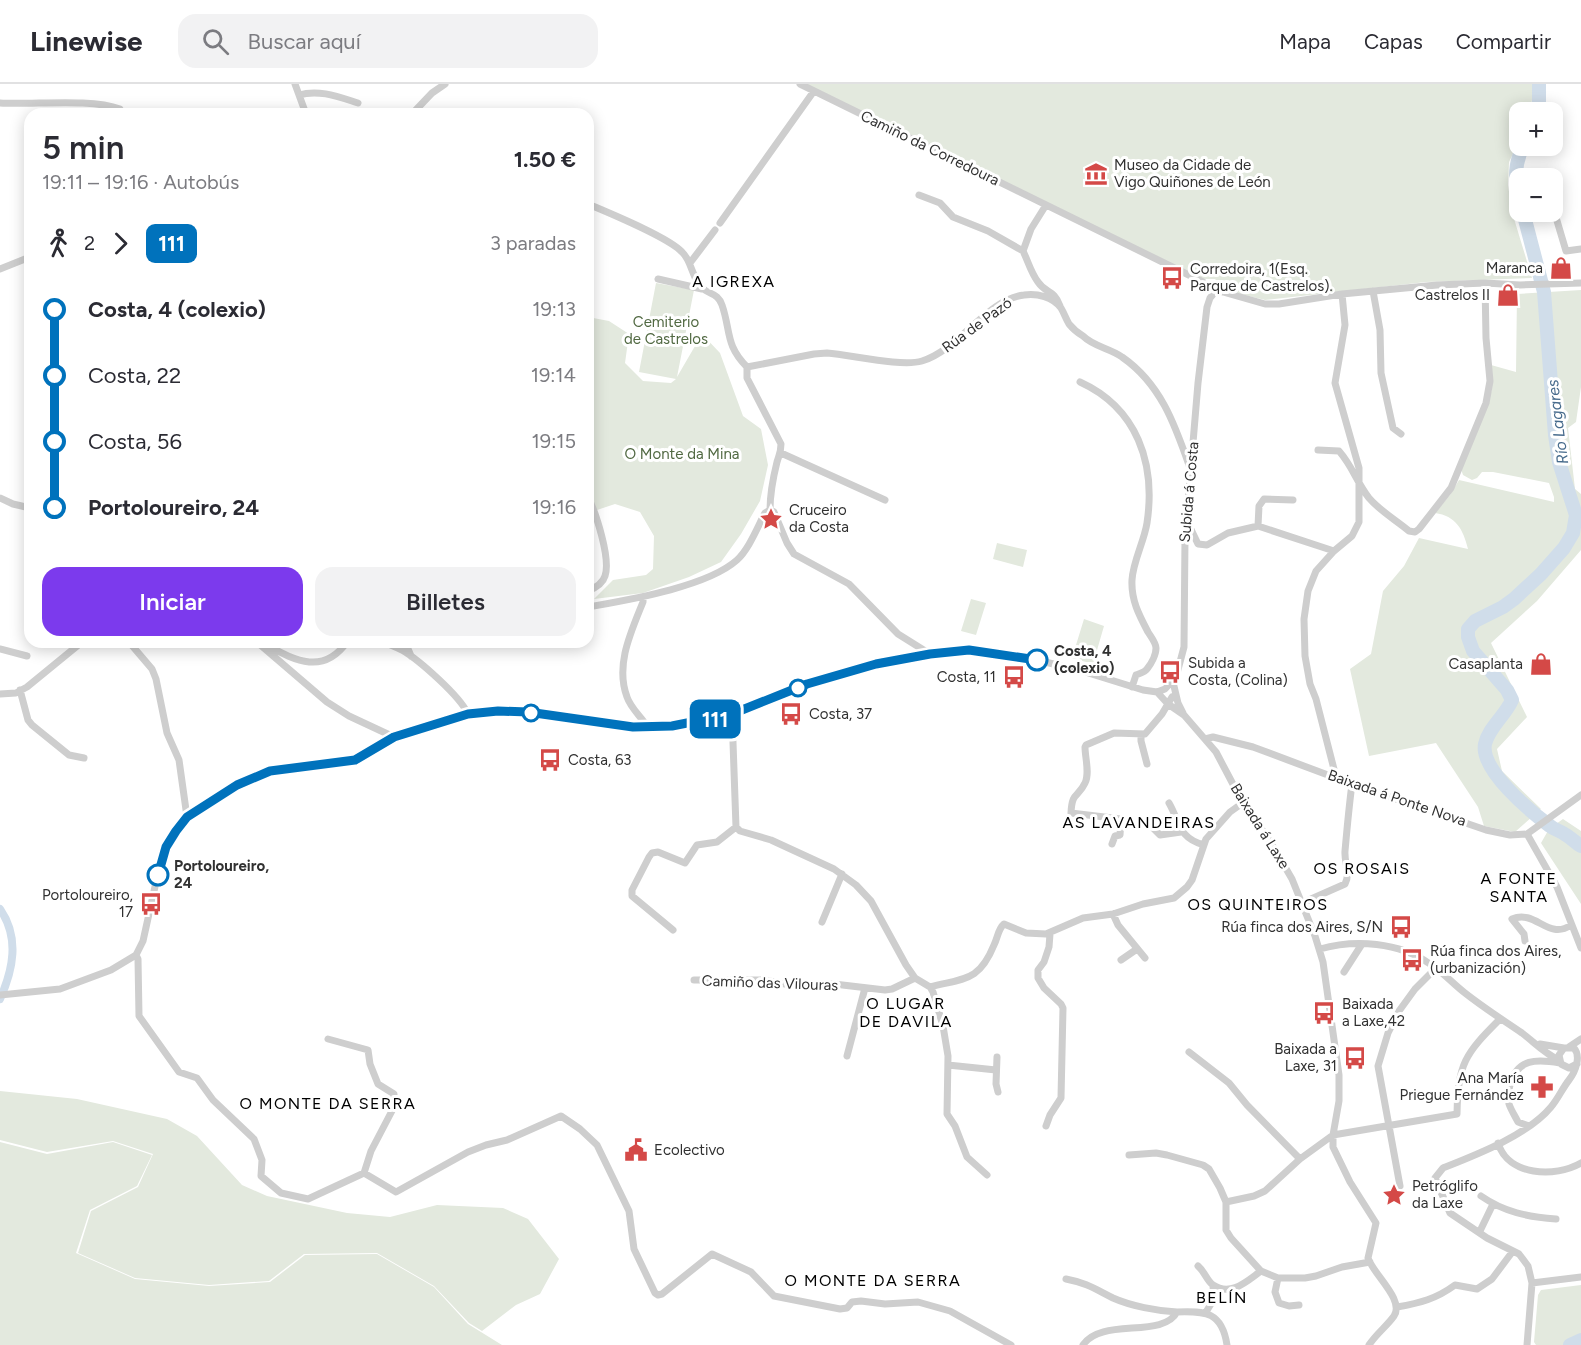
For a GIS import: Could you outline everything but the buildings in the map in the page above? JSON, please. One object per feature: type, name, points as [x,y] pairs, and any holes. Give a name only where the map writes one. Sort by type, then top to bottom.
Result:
[{"type":"street","points":[[295,84],[304,108]]},
{"type":"street","points":[[430,84],[432,93]]},
{"type":"street","points":[[418,108],[432,93],[446,84]]},
{"type":"street","name":"Camiño da Corredoura","points":[[800,84],[1203,282],[1215,292]]},
{"type":"street","points":[[720,223],[814,91]]},
{"type":"street","points":[[299,95],[309,92],[333,94],[358,104]]},
{"type":"street","points":[[0,103],[90,103],[118,108]]},
{"type":"street","points":[[919,195],[944,206],[953,217],[988,231],[1023,251],[1036,280],[1056,296],[1070,325],[1091,344],[1120,356],[1137,369],[1161,397],[1182,443],[1191,471]]},
{"type":"street","points":[[1023,251],[1046,205]]},
{"type":"street","points":[[594,207],[678,247],[690,263],[700,286],[718,297],[731,346],[736,356],[747,367],[747,378],[778,435],[781,453],[770,499],[770,510]]},
{"type":"street","points":[[1557,222],[1566,250],[1581,249]]},
{"type":"street","points":[[690,263],[714,230]]},
{"type":"street","points":[[0,269],[24,259]]},
{"type":"street","points":[[658,279],[704,289]]},
{"type":"street","points":[[1318,450],[1338,451],[1350,465],[1360,487],[1374,504],[1408,531],[1415,532],[1426,521],[1451,488],[1488,393],[1490,381],[1486,338],[1485,283]]},
{"type":"street","points":[[1215,292],[1223,292],[1265,304],[1279,304],[1342,294],[1437,285],[1581,283]]},
{"type":"street","points":[[1373,291],[1380,330],[1381,374],[1393,428],[1401,434]]},
{"type":"street","name":"Subida á Costa","points":[[1173,682],[1179,671],[1185,631],[1183,570],[1186,519],[1206,316],[1208,302],[1215,292]]},
{"type":"street","name":"Rúa de Pazó","points":[[747,367],[827,353],[898,362],[917,362],[942,351],[998,306],[1015,297],[1034,294],[1047,297],[1060,306]]},
{"type":"street","points":[[1336,777],[1310,684],[1305,656],[1304,619],[1308,591],[1316,571],[1358,528],[1359,468],[1335,383],[1344,325],[1342,294]]},
{"type":"street","points":[[1080,382],[1094,388],[1122,412],[1135,430],[1145,461],[1149,504],[1134,569],[1133,597],[1137,611],[1156,648],[1155,656],[1147,669],[1136,675],[1132,687]]},
{"type":"street","points":[[781,453],[885,501]]},
{"type":"street","points":[[1258,526],[1259,506],[1264,499],[1293,500]]},
{"type":"street","points":[[1,501],[24,507]]},
{"type":"street","points":[[594,510],[607,565],[603,581],[594,587]]},
{"type":"street","points":[[594,605],[643,597],[714,574],[732,564],[743,553],[765,513],[770,510]]},
{"type":"street","points":[[770,510],[774,512],[794,554],[849,584],[898,634],[930,654]]},
{"type":"street","points":[[1186,519],[1198,544],[1203,546],[1228,533],[1258,526],[1334,551]]},
{"type":"street","points":[[643,597],[627,644],[624,668],[627,697],[648,728]]},
{"type":"street","points":[[0,694],[20,690],[74,648]]},
{"type":"street","points":[[134,648],[152,669],[156,679],[167,733],[179,760],[187,817]]},
{"type":"street","points":[[266,648],[327,702],[349,716],[394,737]]},
{"type":"street","points":[[272,648],[306,663],[328,658],[343,648]]},
{"type":"street","points":[[407,648],[412,658],[461,701],[468,714]]},
{"type":"street","points":[[0,649],[27,656]]},
{"type":"street","points":[[0,995],[37,993],[70,986],[111,970],[136,955],[143,941],[163,855],[176,831],[187,817],[237,785],[261,773],[355,760],[394,737],[468,714],[498,711],[528,712],[648,728],[685,724],[732,714],[807,684],[876,664],[930,654],[969,650],[1000,653],[1082,671],[1132,687],[1161,690],[1173,682]]},
{"type":"street","name":"Baixada á Laxe","points":[[1173,682],[1184,716]]},
{"type":"street","points":[[20,690],[28,720],[32,725],[69,754],[84,758]]},
{"type":"street","name":"Baixada á Laxe","points":[[1161,690],[1205,739],[1223,764],[1234,788],[1292,879],[1320,949],[1340,1075],[1333,1147],[1338,1160],[1376,1223],[1369,1251],[1370,1262]]},
{"type":"street","points":[[1112,844],[1115,836],[1120,834],[1121,819],[1071,813],[1073,796],[1087,779],[1085,747],[1114,734],[1141,735],[1147,732],[1170,700]]},
{"type":"street","name":"Baixada á Laxe","points":[[1170,700],[1178,703]]},
{"type":"street","points":[[732,714],[736,826],[740,831],[771,840],[842,874],[871,901],[915,978],[930,987],[938,1005],[944,1026],[948,1065],[947,1114],[955,1126],[967,1157],[987,1175]]},
{"type":"street","points":[[1141,735],[1147,764]]},
{"type":"street","name":"Baixada á Ponte Nova","points":[[1205,739],[1214,737],[1237,742],[1486,830],[1510,836],[1527,834]]},
{"type":"street","points":[[1302,903],[1345,884],[1347,880],[1345,854],[1352,784]]},
{"type":"street","points":[[1581,795],[1527,834],[1557,887],[1581,948]]},
{"type":"street","points":[[930,987],[962,980],[979,971],[991,953],[999,929],[1004,924],[1026,933],[1050,934],[1083,918],[1113,914],[1143,904],[1174,898],[1192,880],[1206,839],[1230,812],[1244,802]]},
{"type":"street","points":[[1169,803],[1181,832],[1191,840],[1204,845]]},
{"type":"street","points":[[673,930],[632,896],[632,890],[650,856],[658,852],[685,863],[697,845],[717,842],[736,826]]},
{"type":"street","points":[[1154,829],[1160,835],[1181,832]]},
{"type":"street","points":[[822,922],[842,874]]},
{"type":"street","points":[[1113,914],[1118,925],[1145,958]]},
{"type":"street","points":[[1525,941],[1524,934],[1512,919],[1519,916],[1528,917],[1550,929],[1560,930],[1571,925]]},
{"type":"street","points":[[1046,1126],[1050,1114],[1061,1098],[1063,1046],[1063,1008],[1038,978],[1038,970],[1044,962],[1050,934]]},
{"type":"street","points":[[1320,949],[1341,944],[1362,944],[1401,950],[1418,956],[1562,1063],[1568,1072],[1567,1082]]},
{"type":"street","points":[[1344,972],[1362,944]]},
{"type":"street","points":[[1121,960],[1137,949]]},
{"type":"street","points":[[136,955],[140,1016],[179,1072],[197,1078],[213,1100],[254,1139],[262,1160],[261,1176],[281,1193],[308,1199],[364,1173],[371,1150],[394,1107],[394,1094],[378,1084],[370,1064],[368,1050],[328,1039]]},
{"type":"street","points":[[1400,1186],[1378,1066],[1388,1034],[1399,1011],[1415,989],[1436,968]]},
{"type":"street","name":"Camiño das Vilouras","points":[[694,980],[764,980],[785,984],[834,984],[892,989],[915,978]]},
{"type":"street","points":[[847,1056],[865,988]]},
{"type":"street","points":[[1226,1203],[1265,1191],[1300,1159],[1333,1135],[1457,1114],[1460,1074],[1466,1057],[1484,1032],[1500,1018]]},
{"type":"street","points":[[1562,1063],[1561,1051],[1581,1039]]},
{"type":"street","points":[[1527,1345],[1532,1283],[1528,1266],[1524,1259],[1513,1251],[1455,1218],[1450,1213],[1436,1178],[1443,1168],[1518,1134],[1550,1109],[1573,1075],[1579,1060],[1577,1051],[1548,1047],[1535,1042]]},
{"type":"street","points":[[1189,1052],[1229,1083],[1247,1105],[1300,1159]]},
{"type":"street","points":[[997,1057],[998,1092]]},
{"type":"street","points":[[1529,1126],[1518,1122],[1509,1106],[1508,1094],[1511,1079],[1517,1068],[1526,1063],[1538,1061],[1574,1066],[1579,1060]]},
{"type":"street","points":[[948,1065],[996,1070]]},
{"type":"street","points":[[364,1173],[396,1191],[468,1152],[507,1140],[561,1116],[597,1145],[629,1211],[634,1249],[658,1295],[712,1254],[751,1272],[774,1296],[840,1309],[847,1308],[852,1302],[861,1301],[885,1304],[918,1302],[950,1311],[1011,1345]]},
{"type":"street","points":[[1498,1143],[1504,1157],[1524,1168],[1551,1172],[1574,1167],[1581,1163]]},
{"type":"street","points":[[1129,1155],[1156,1153],[1203,1165],[1212,1173],[1226,1203],[1226,1230],[1261,1271],[1278,1278],[1316,1276],[1342,1267],[1370,1262],[1393,1296],[1397,1307],[1395,1315],[1369,1345]]},
{"type":"street","points":[[1481,1196],[1493,1204],[1519,1214],[1556,1219]]},
{"type":"street","points":[[1480,1232],[1493,1204]]},
{"type":"street","points":[[1397,1307],[1426,1302],[1455,1285],[1477,1289],[1492,1279],[1513,1251]]},
{"type":"street","points":[[1198,1266],[1213,1286],[1214,1299],[1206,1312]]},
{"type":"street","points":[[1213,1286],[1226,1290],[1233,1289],[1261,1271]]},
{"type":"street","points":[[1532,1283],[1581,1277]]},
{"type":"street","points":[[1278,1278],[1275,1292],[1279,1303],[1289,1306],[1299,1305]]},
{"type":"street","points":[[1066,1279],[1085,1283],[1114,1298],[1167,1311],[1206,1312],[1222,1326],[1227,1345]]},
{"type":"street","points":[[1083,1345],[1100,1331],[1155,1325],[1175,1316],[1177,1312]]},
{"type":"green space","points":[[805,84],[1540,84],[1534,87],[1532,102],[1509,102],[1509,156],[1512,156],[1509,162],[1508,185],[1509,222],[1515,222],[1532,278],[1426,282],[1265,300],[1232,290],[1215,279],[1203,279]]},
{"type":"green space","name":"O Monte da Mina","points":[[656,283],[694,290],[677,377],[702,334],[720,353],[743,416],[761,429],[768,465],[760,501],[721,562],[689,577],[643,593],[594,599],[613,580],[646,575],[653,569],[654,536],[640,512],[615,504],[594,511],[594,318],[609,321],[629,334],[625,363],[643,381],[671,383],[676,379],[639,372]]},
{"type":"green space","points":[[1581,290],[1581,387],[1576,422],[1568,428],[1575,489],[1581,494],[1581,550],[1537,601],[1491,643],[1527,717],[1497,749],[1502,771],[1541,809],[1515,832],[1484,826],[1478,807],[1436,743],[1369,756],[1350,669],[1371,654],[1383,591],[1404,566],[1419,538],[1468,549],[1458,525],[1448,517],[1435,513],[1459,480],[1554,502],[1549,483],[1493,472],[1482,472],[1472,480],[1463,475],[1461,469],[1492,389],[1491,365],[1516,372],[1517,294]]},
{"type":"green space","points":[[997,543],[1027,550],[1023,567],[993,559]]},
{"type":"green space","points":[[971,599],[986,603],[976,635],[961,631]]},
{"type":"green space","points":[[1084,619],[1104,626],[1093,664],[1072,658]]},
{"type":"green space","points":[[1563,819],[1581,831],[1581,904],[1541,843],[1549,829]]},
{"type":"green space","points":[[0,1091],[77,1099],[167,1119],[197,1136],[242,1185],[267,1196],[347,1213],[390,1217],[437,1205],[503,1208],[528,1219],[559,1259],[540,1294],[516,1305],[482,1331],[469,1323],[434,1286],[377,1253],[304,1254],[269,1281],[209,1285],[135,1278],[78,1253],[91,1211],[138,1187],[153,1154],[113,1141],[47,1152],[0,1140]]},
{"type":"green space","points":[[0,1142],[47,1154],[113,1142],[152,1155],[137,1186],[90,1210],[76,1253],[135,1279],[209,1286],[270,1282],[305,1255],[377,1254],[434,1287],[468,1324],[502,1345],[0,1345]]},
{"type":"green space","points":[[1581,1285],[1581,1345],[1536,1345],[1534,1342],[1538,1295],[1541,1290]]},
{"type":"waterway","name":"Río Lagares","points":[[1539,84],[1539,102]]},
{"type":"waterway","name":"Río Lagares","points":[[1516,168],[1519,156]]},
{"type":"waterway","name":"Río Lagares","points":[[1526,222],[1544,292],[1559,462],[1576,515],[1573,533],[1564,548],[1541,574],[1503,607],[1475,621],[1468,629],[1468,637],[1473,651],[1507,690],[1512,700],[1487,738],[1486,754],[1490,766],[1508,790],[1531,811],[1581,846]]},
{"type":"waterway","points":[[0,909],[10,931],[12,943],[11,965],[0,999]]},
{"type":"waterway","name":"Río Lagares","points":[[1570,1345],[1581,1340]]},
{"type":"bus line","name":"111","points":[[158,875],[166,847],[187,817],[249,778],[280,769],[355,760],[394,737],[475,712],[528,712],[633,727],[672,726],[732,714],[807,684],[876,664],[930,654],[969,650],[1037,660]]},
{"type":"place","name":"Museo da Cidade de Vigo Quiñones de León","points":[[1096,174]]},
{"type":"place","name":"Maranca","points":[[1561,268]]},
{"type":"place","name":"Corredoira, 1(Esq. Parque de Castrelos).","points":[[1172,278]]},
{"type":"place","name":"Castrelos II","points":[[1508,295]]},
{"type":"place","name":"Cruceiro da Costa","points":[[771,519]]},
{"type":"place","name":"Costa, 4 (colexio)","points":[[1037,660]]},
{"type":"place","name":"Casaplanta","points":[[1541,664]]},
{"type":"place","name":"Subida a Costa, (Colina)","points":[[1170,672]]},
{"type":"place","name":"Costa, 11","points":[[1014,677]]},
{"type":"place","name":"Costa, 37","points":[[791,714]]},
{"type":"place","name":"Costa, 63","points":[[550,760]]},
{"type":"place","name":"Portoloureiro, 24","points":[[158,875]]},
{"type":"place","name":"Portoloureiro, 17","points":[[151,904]]},
{"type":"place","name":"Rúa finca dos Aires, S/N","points":[[1401,927]]},
{"type":"place","name":"Rúa finca dos Aires, (urbanización)","points":[[1412,960]]},
{"type":"place","name":"Baixada a Laxe,42","points":[[1324,1013]]},
{"type":"place","name":"Baixada a Laxe, 31","points":[[1355,1058]]},
{"type":"place","name":"Ana María Priegue Fernández","points":[[1542,1087]]},
{"type":"place","name":"Ecolectivo","points":[[636,1150]]},
{"type":"place","name":"Petróglifo da Laxe","points":[[1394,1195]]},
{"type":"district","name":"A IGREXA","points":[[734,281]]},
{"type":"district","name":"AS LAVANDEIRAS","points":[[1139,822]]},
{"type":"district","name":"OS ROSAIS","points":[[1362,868]]},
{"type":"district","name":"A FONTE SANTA","points":[[1519,887]]},
{"type":"district","name":"OS QUINTEIROS","points":[[1258,904]]},
{"type":"district","name":"O LUGAR DE DAVILA","points":[[906,1012]]},
{"type":"district","name":"O MONTE DA SERRA","points":[[328,1103]]},
{"type":"district","name":"O MONTE DA SERRA","points":[[873,1280]]},
{"type":"district","name":"BELÍN","points":[[1222,1297]]},
{"type":"park label","name":"Cemiterio de Castrelos","points":[[666,330]]}]
